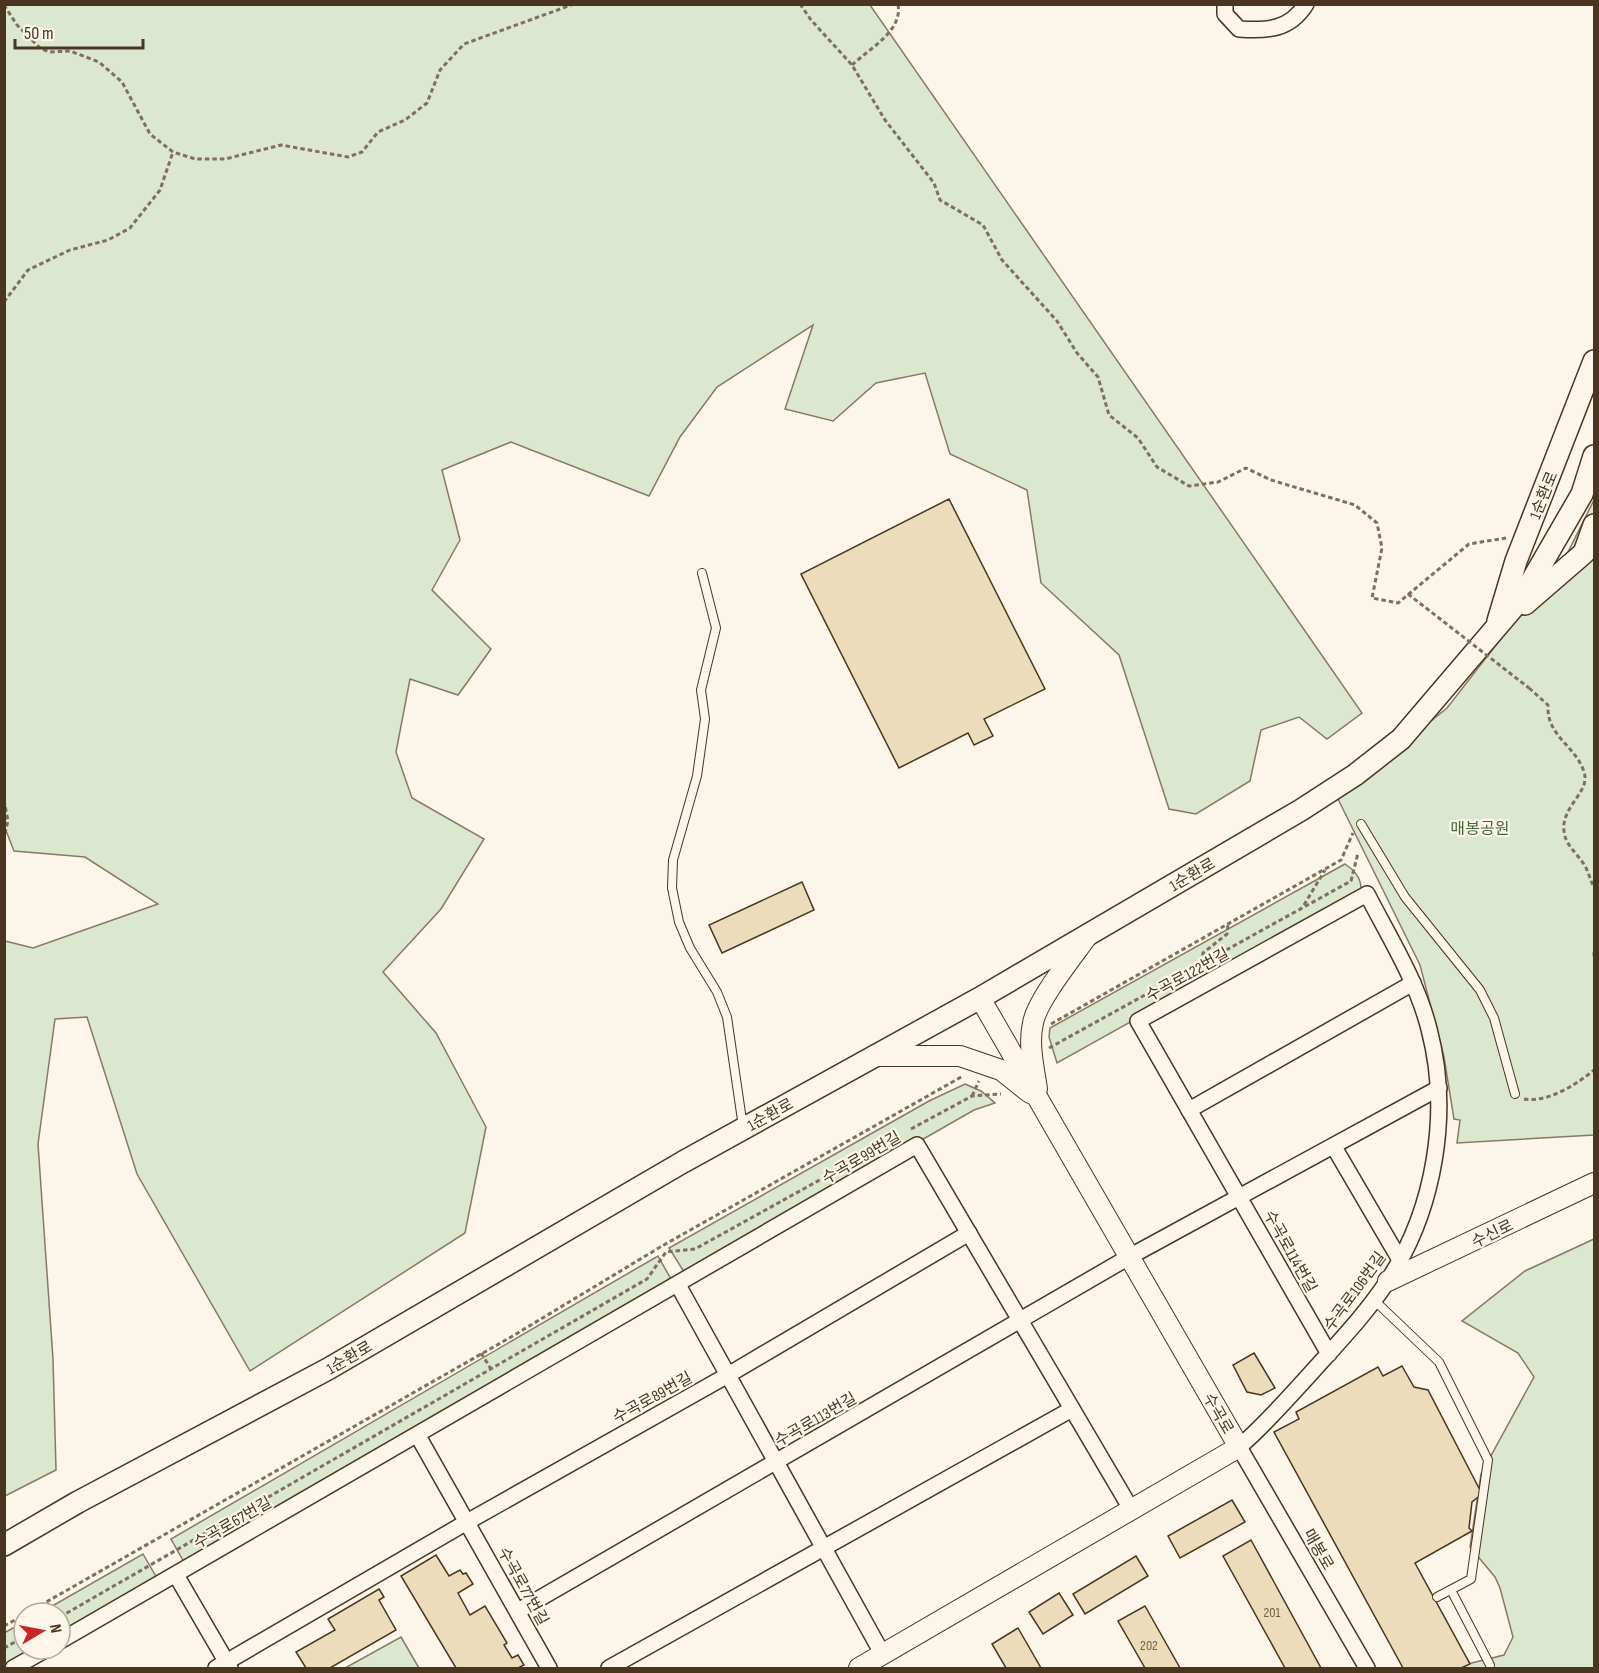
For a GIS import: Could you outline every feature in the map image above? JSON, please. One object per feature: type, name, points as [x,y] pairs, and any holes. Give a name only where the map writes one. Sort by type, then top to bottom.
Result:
[{"type":"main road","name":"1순환로","points":[[1495,630],[1525,538],[1594,361]]},
{"type":"main road","name":"1순환로","points":[[4,1545],[328,1369],[743,1129],[980,998],[1301,810],[1355,775],[1401,740],[1523,596],[1582,494],[1594,456]]},
{"type":"main road","points":[[1495,630],[1584,553],[1594,525]]},
{"type":"street","points":[[1225,4],[1225,14],[1239,28],[1255,30],[1279,29],[1298,16],[1306,4]]},
{"type":"street","name":"수곡로106번길","points":[[1239,1447],[1263,1426],[1353,1329],[1388,1281],[1400,1260],[1420,1212],[1435,1158],[1439,1088],[1429,1030],[1413,983],[1367,894]]},
{"type":"street","name":"수곡로122번길","points":[[1240,1197],[1138,1021],[1367,894]]},
{"type":"street","points":[[1039,1100],[1032,1053],[1033,1023],[1044,1000],[1088,934]]},
{"type":"street","points":[[1189,1110],[1413,983]]},
{"type":"street","name":"수곡로","points":[[860,1668],[1239,1447],[980,998]]},
{"type":"street","points":[[874,1056],[960,1056],[973,1059],[1000,1070],[1039,1100]]},
{"type":"street","points":[[1129,1257],[1439,1088]]},
{"type":"street","name":"수곡로99번길","points":[[678,1285],[917,1145],[1131,1509]]},
{"type":"street","points":[[1334,1147],[1400,1260]]},
{"type":"street","name":"수신로","points":[[1388,1281],[1594,1183]]},
{"type":"street","name":"수곡로114번길","points":[[1240,1197],[1329,1354]]},
{"type":"street","name":"수곡로89번길","points":[[467,1522],[728,1375],[969,1233]]},
{"type":"street","name":"수곡로113번길","points":[[518,1611],[1129,1257]]},
{"type":"street","points":[[418,1436],[678,1285],[883,1655]]},
{"type":"street","points":[[609,1668],[1072,1409]]},
{"type":"street","name":"수곡로67번길","points":[[72,1634],[418,1436]]},
{"type":"street","name":"수곡로77번길","points":[[418,1436],[549,1668]]},
{"type":"street","name":"매봉로","points":[[1239,1447],[1367,1668]]},
{"type":"street","points":[[176,1575],[224,1666],[467,1522]]},
{"type":"lane","points":[[702,573],[716,628],[701,690],[705,719],[697,776],[672,860],[672,888],[678,922],[690,948],[717,992],[727,1017],[743,1129]]},
{"type":"lane","points":[[1358,826],[1405,897],[1480,990],[1494,1018],[1515,1094]]},
{"type":"lane","points":[[1374,1300],[1439,1362],[1488,1460],[1471,1579],[1437,1597]]},
{"type":"lane","points":[[1451,1590],[1490,1665]]},
{"type":"path","points":[[4,5],[17,25],[41,49],[50,52],[70,51],[99,62],[122,82],[150,134],[173,152],[195,159],[225,159],[281,145],[348,157],[362,152],[378,132],[405,120],[427,103],[440,70],[464,44],[574,4]]},
{"type":"path","points":[[800,4],[811,20],[852,65],[885,120],[934,183],[940,200],[983,225],[1002,260],[1058,321],[1077,353],[1098,377],[1108,415],[1138,438],[1157,467],[1189,486],[1218,482],[1246,468],[1271,480],[1355,505],[1377,523],[1382,548],[1372,598],[1398,603],[1469,544],[1498,538],[1525,538]]},
{"type":"path","points":[[852,65],[895,28],[900,13],[898,4]]},
{"type":"path","points":[[4,302],[28,270],[70,250],[108,240],[130,228],[160,190],[173,152]]},
{"type":"path","points":[[1408,594],[1548,705],[1549,724],[1582,764],[1586,776],[1584,788],[1567,810],[1563,830],[1567,843],[1578,855],[1594,887]]},
{"type":"path","points":[[4,800],[8,821],[4,837]]},
{"type":"path","points":[[1050,1024],[1341,860],[1358,826]]},
{"type":"path","points":[[1042,1052],[1351,881],[1358,853]]},
{"type":"path","points":[[1304,907],[1306,898],[1326,868]]},
{"type":"path","points":[[1202,963],[1203,953],[1227,934],[1228,925]]},
{"type":"path","points":[[1594,952],[1594,957]]},
{"type":"path","points":[[1515,1094],[1533,1101],[1543,1098],[1573,1085],[1594,1070]]},
{"type":"path","points":[[972,1096],[983,1072]]},
{"type":"path","points":[[49,1601],[482,1353],[662,1246],[965,1075]]},
{"type":"path","points":[[910,1130],[972,1096],[1003,1094]]},
{"type":"path","points":[[72,1610],[647,1279],[666,1252],[695,1249],[869,1152]]},
{"type":"path","points":[[482,1353],[491,1369]]},
{"type":"green space","points":[[5,4],[870,5],[1362,713],[1327,739],[1299,717],[1261,730],[1250,781],[1196,814],[1169,809],[1119,655],[1041,583],[1027,490],[950,454],[925,373],[876,383],[833,421],[785,409],[813,325],[717,387],[680,437],[649,496],[511,442],[442,470],[460,540],[432,590],[491,649],[458,695],[410,679],[396,752],[412,798],[484,839],[441,909],[383,972],[436,1033],[486,1127],[465,1233],[250,1371],[137,1174],[87,1017],[55,1019],[38,1144],[53,1359],[56,1470],[5,1496],[5,941],[33,948],[158,904],[85,857],[14,851],[5,828]]},
{"type":"green space","name":"매봉공원","points":[[1594,500],[1594,1135],[1457,1143],[1460,1120],[1454,1119],[1444,1057],[1420,965],[1337,797],[1447,708],[1567,554]]},
{"type":"green space","points":[[1345,864],[1358,877],[1361,893],[1057,1063],[1049,1037],[1050,1028]]},
{"type":"green space","points":[[965,1084],[981,1091],[995,1103],[974,1110],[686,1275],[669,1248],[929,1101]]},
{"type":"green space","points":[[1594,1239],[1594,1668],[1451,1668],[1504,1655],[1513,1637],[1495,1577],[1470,1547],[1481,1474],[1534,1377],[1518,1353],[1462,1321],[1525,1271]]},
{"type":"green space","points":[[658,1256],[672,1281],[185,1564],[171,1539]]},
{"type":"green space","points":[[143,1554],[158,1580],[72,1629],[72,1601],[61,1601]]},
{"type":"green space","points":[[12,1629],[12,1661],[17,1661],[5,1668],[4,1633]]},
{"type":"green space","points":[[401,1637],[419,1668],[345,1668]]},
{"type":"building","points":[[949,499],[1045,689],[984,719],[993,736],[974,745],[968,733],[899,768],[801,574]]},
{"type":"building","points":[[802,882],[814,910],[722,953],[709,925]]},
{"type":"building","points":[[1254,1353],[1275,1388],[1261,1395],[1247,1392],[1233,1365]]},
{"type":"building","points":[[1402,1366],[1414,1387],[1428,1390],[1482,1494],[1472,1502],[1469,1528],[1472,1531],[1415,1563],[1470,1664],[1461,1668],[1403,1668],[1274,1432],[1299,1419],[1296,1412],[1378,1367],[1383,1376]]},
{"type":"building","points":[[1232,1500],[1245,1522],[1180,1558],[1168,1536]]},
{"type":"building","points":[[1251,1540],[1321,1668],[1285,1668],[1223,1556]]},
{"type":"building","points":[[436,1555],[449,1576],[460,1570],[463,1574],[466,1573],[473,1584],[458,1593],[470,1615],[485,1606],[507,1643],[504,1645],[512,1658],[518,1655],[524,1665],[518,1668],[456,1668],[401,1576]]},
{"type":"building","points":[[1136,1556],[1148,1576],[1085,1614],[1073,1594]]},
{"type":"building","points":[[379,1589],[384,1597],[379,1600],[396,1630],[330,1668],[306,1668],[296,1652],[335,1630],[328,1619]]},
{"type":"building","points":[[1059,1593],[1073,1615],[1043,1634],[1029,1612]]},
{"type":"building","points":[[1145,1606],[1180,1668],[1145,1668],[1118,1621]]},
{"type":"building","points":[[1018,1628],[1041,1668],[1006,1668],[992,1644]]}]
